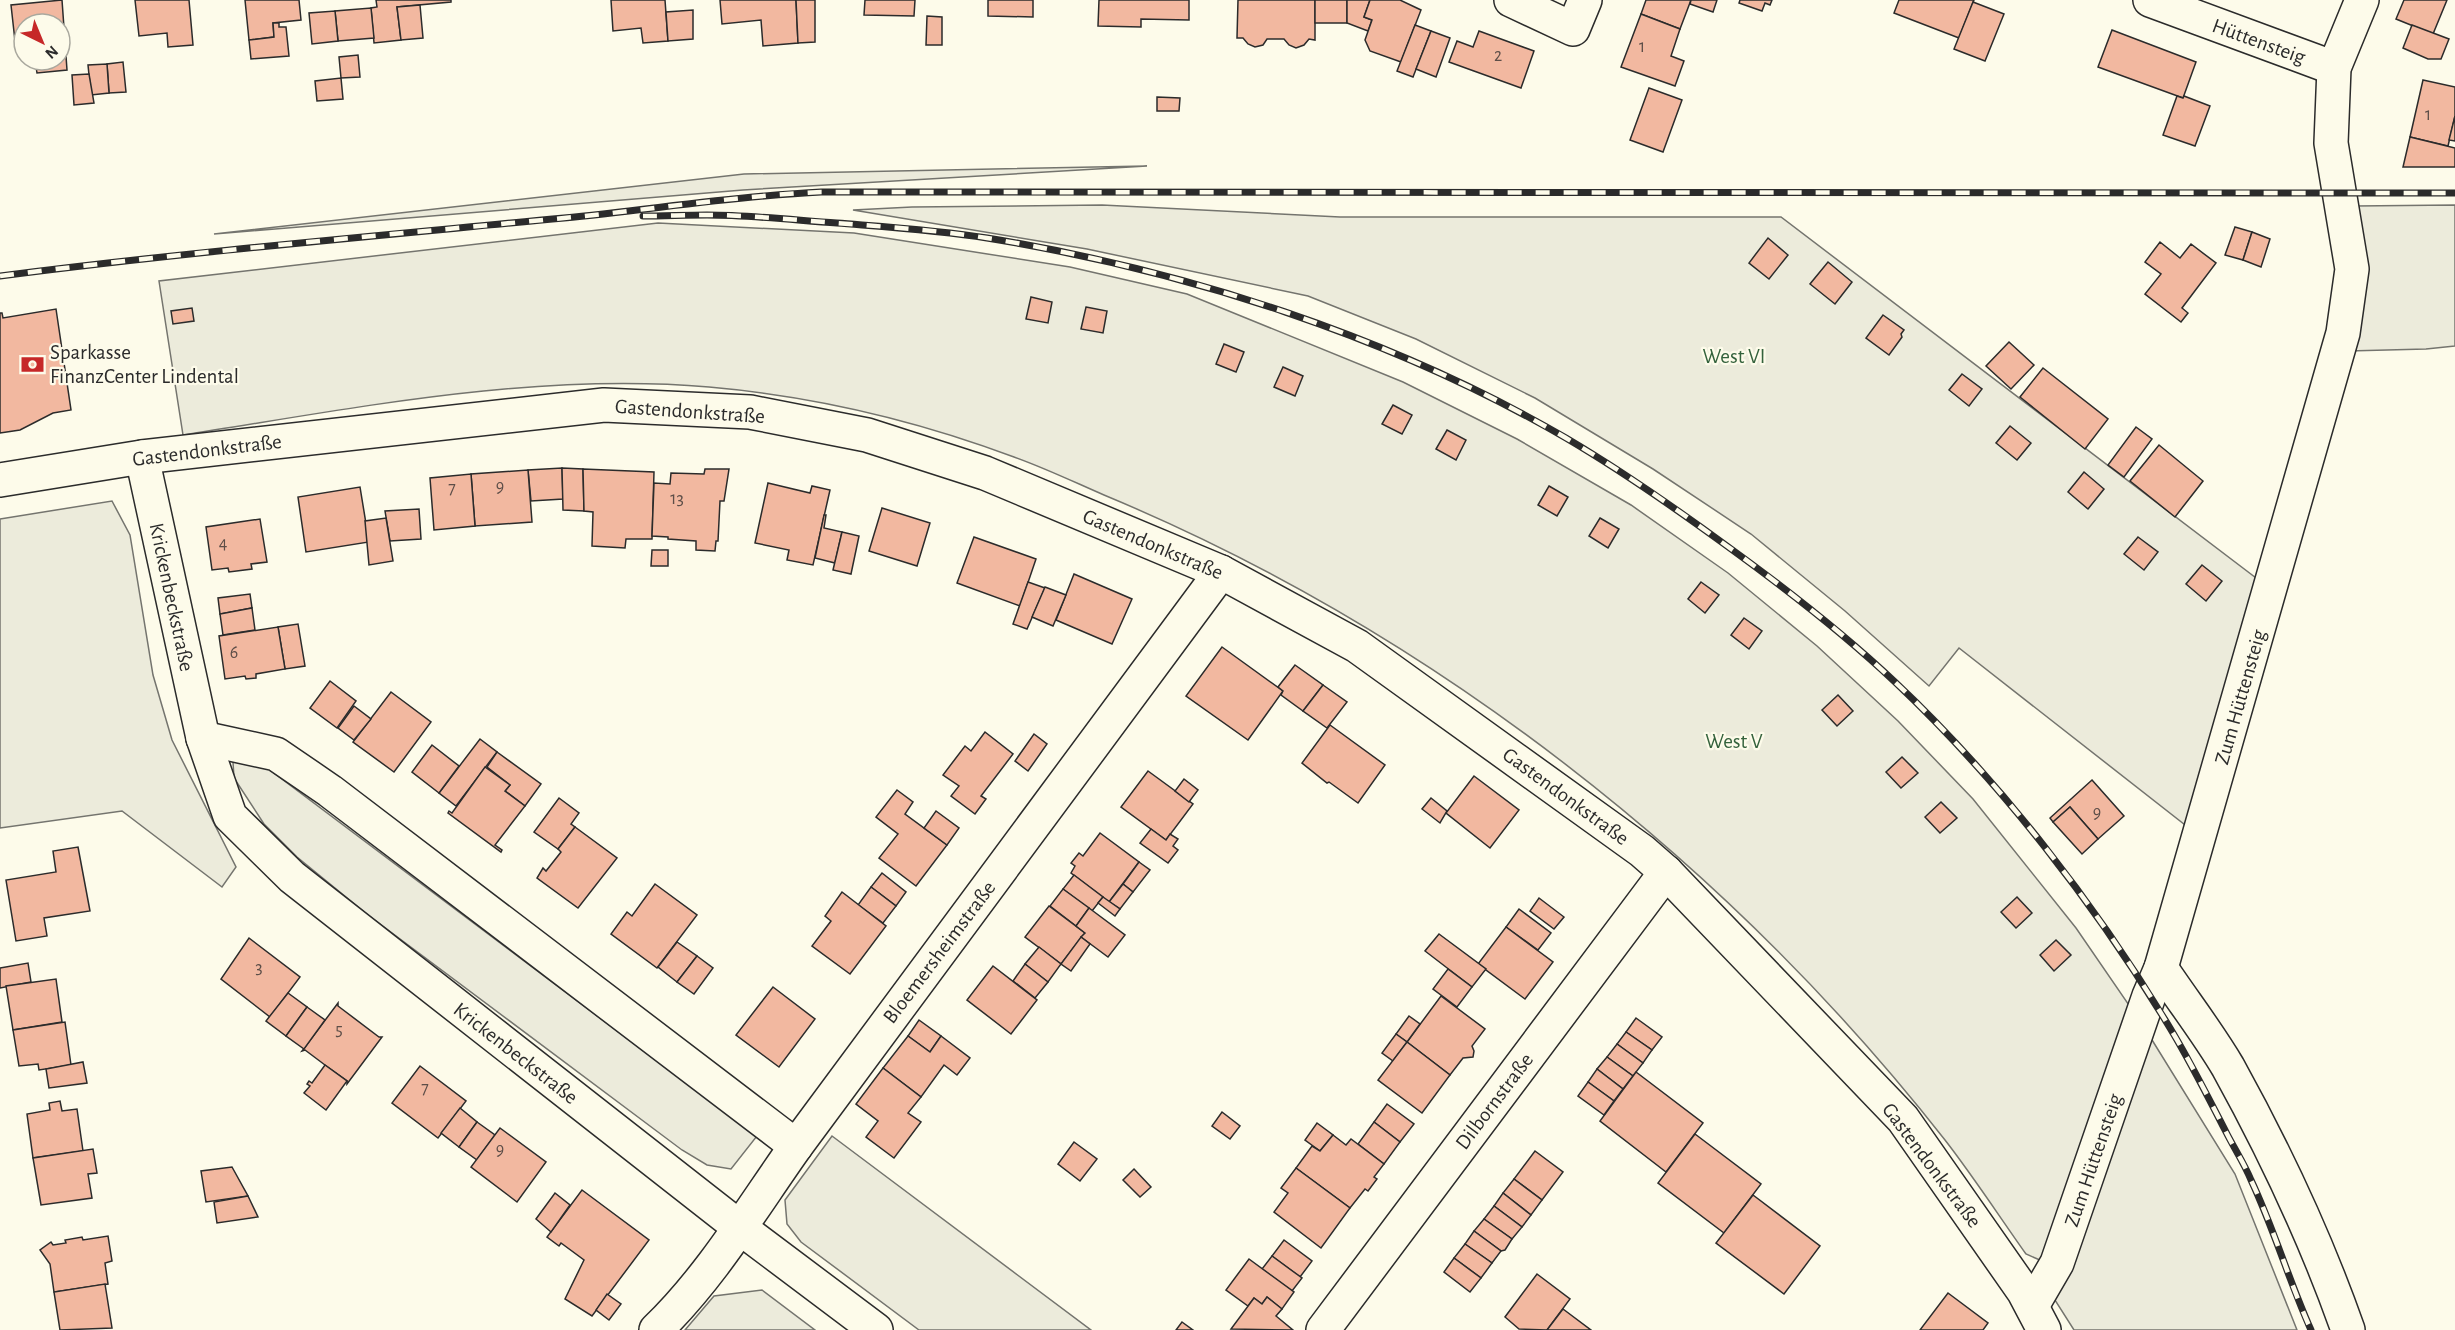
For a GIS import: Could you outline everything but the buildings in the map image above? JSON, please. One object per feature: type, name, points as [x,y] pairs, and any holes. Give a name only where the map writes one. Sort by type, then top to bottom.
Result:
[{"type":"street","points":[[1511,0],[1574,29],[1585,0]]},
{"type":"street","name":"Hüttensteig","points":[[2150,0],[2334,68]]},
{"type":"street","points":[[2334,68],[2362,0]]},
{"type":"street","name":"Zum Hüttensteig","points":[[2038,1318],[2142,1016],[2161,968],[2343,333],[2352,268],[2331,143],[2334,68]]},
{"type":"street","name":"Gastendonkstraße","points":[[0,480],[142,457],[604,405],[750,412],[867,435],[985,473],[1221,572],[1357,646],[1610,827],[1666,872],[1903,1119],[2038,1318]]},
{"type":"street","name":"Krickenbeckstraße","points":[[142,457],[202,738],[230,816],[292,878],[739,1227],[876,1330]]},
{"type":"street","name":"Bloemersheimstraße","points":[[656,1330],[677,1310],[739,1227],[796,1146],[1221,572]]},
{"type":"street","points":[[202,738],[276,754],[330,791],[796,1146]]},
{"type":"street","name":"Dilbornstraße","points":[[1323,1330],[1666,872]]},
{"type":"street","points":[[2161,968],[2227,1066],[2268,1144],[2301,1209],[2348,1330]]},
{"type":"green space","points":[[1147,166],[743,190],[214,234],[744,174]]},
{"type":"green space","name":"West VI","points":[[1102,205],[1340,217],[1781,217],[2260,581],[2189,828],[1959,648],[1929,686],[1845,611],[1751,534],[1653,469],[1535,398],[1416,339],[1308,296],[1087,249],[853,210],[912,207]]},
{"type":"green space","points":[[2455,205],[2455,346],[2348,351],[2355,206]]},
{"type":"green space","name":"West V","points":[[658,223],[854,233],[1070,267],[1187,294],[1403,382],[1517,439],[1631,505],[1728,573],[1817,646],[1898,721],[1973,799],[2076,928],[2131,1008],[2042,1261],[2026,1254],[1945,1140],[1859,1038],[1767,941],[1669,849],[1565,764],[1456,685],[1343,614],[1225,550],[1048,470],[940,432],[864,412],[748,391],[643,384],[577,384],[445,395],[183,435],[159,281]]},
{"type":"green space","points":[[112,501],[130,535],[153,675],[172,740],[236,867],[222,887],[122,811],[0,828],[0,519]]},
{"type":"green space","points":[[243,758],[258,761],[757,1136],[731,1169],[707,1165],[682,1150],[368,915],[297,857],[264,824],[234,778],[233,762]]},
{"type":"green space","points":[[2144,1027],[2235,1174],[2297,1330],[2074,1330],[2053,1297]]},
{"type":"green space","points":[[832,1136],[1091,1330],[919,1330],[801,1242],[787,1224],[785,1200]]},
{"type":"green space","points":[[762,1290],[815,1330],[685,1330],[714,1296]]},
{"type":"railway","points":[[0,276],[211,252],[821,192],[2455,193]]},
{"type":"railway","points":[[643,216],[739,216],[931,231],[987,238],[1137,269],[1286,312],[1430,369],[1566,438],[1628,477],[1770,578],[1875,664],[1934,720],[2008,802],[2044,846],[2110,936],[2185,1053],[2248,1174],[2311,1330]]},
{"type":"place","name":"Sparkasse FinanzCenter Lindental","points":[[32,364]]}]
